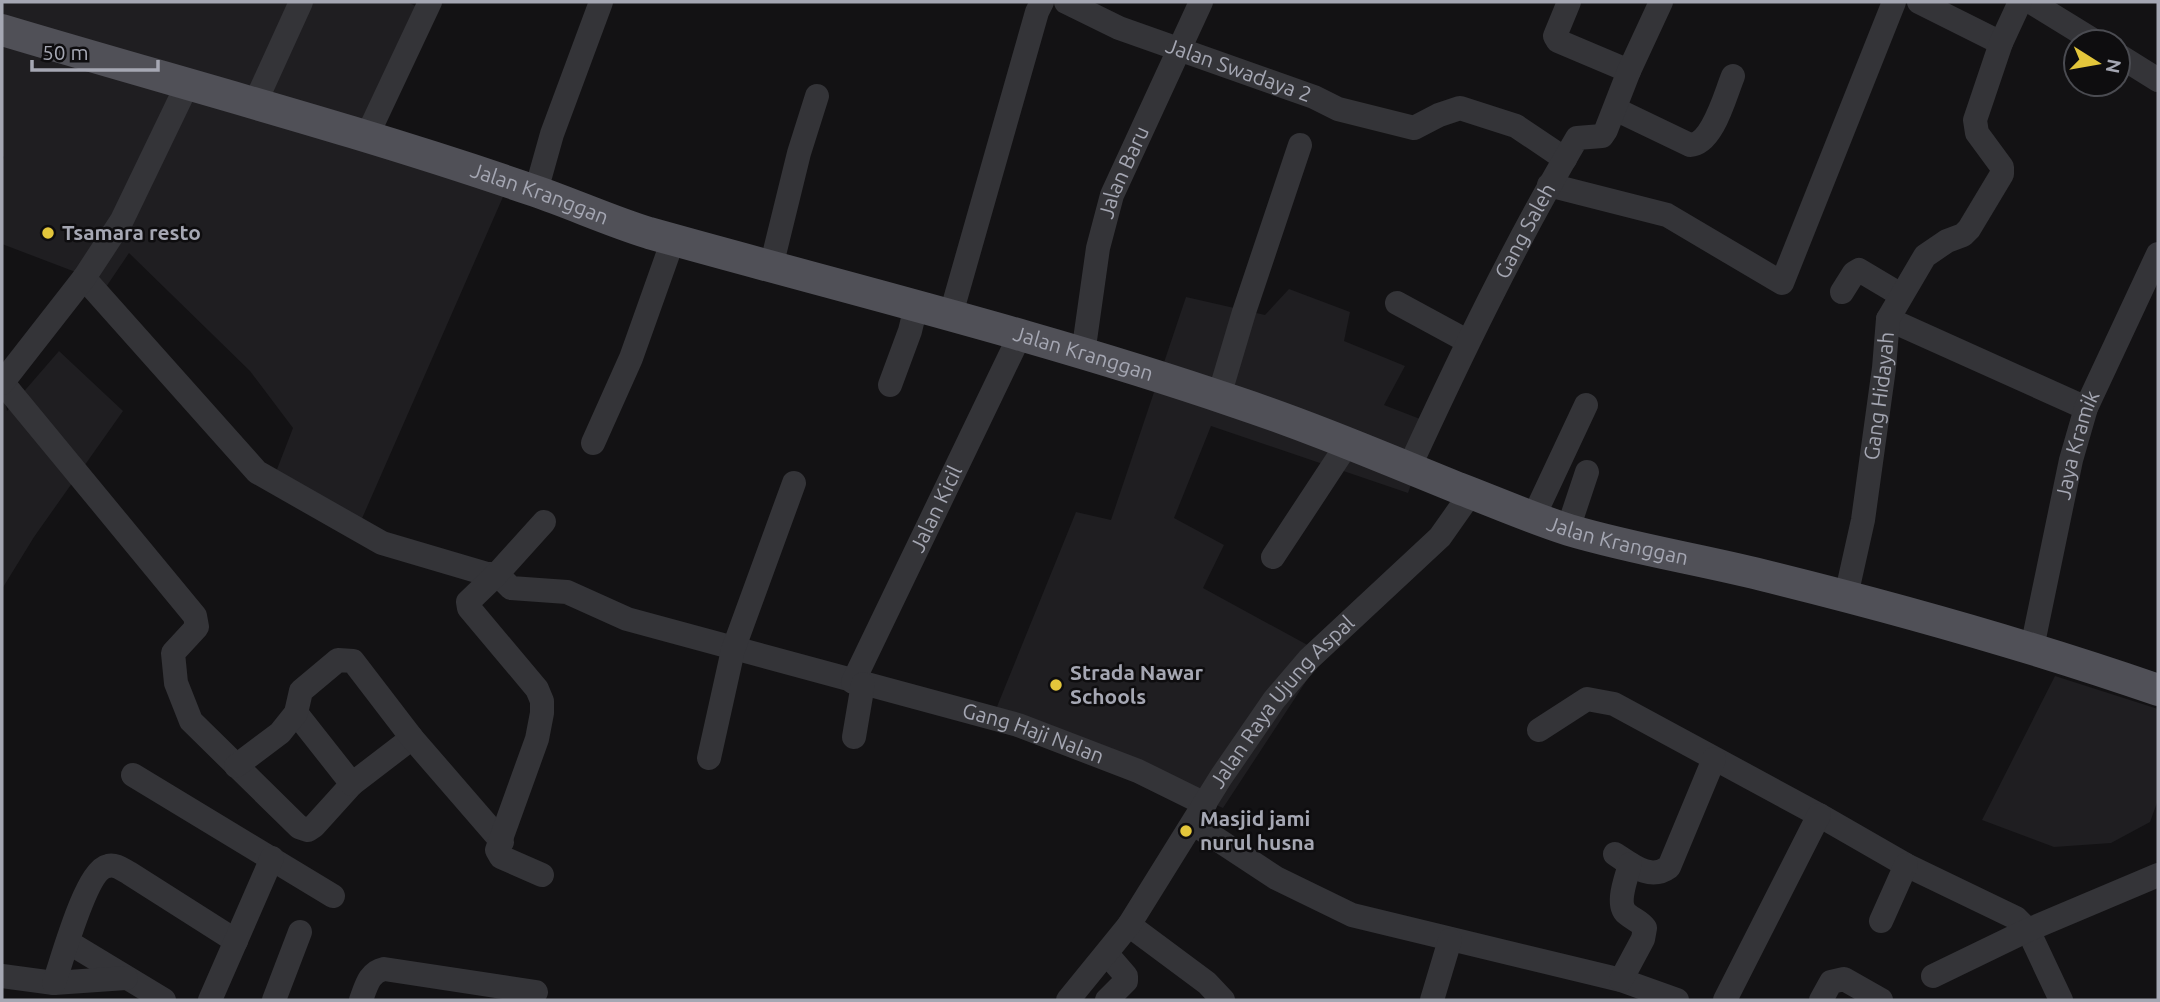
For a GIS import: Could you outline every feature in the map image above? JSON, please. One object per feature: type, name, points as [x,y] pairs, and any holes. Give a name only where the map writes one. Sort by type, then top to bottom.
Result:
[{"type":"main road","name":"Jalan Kranggan","points":[[2,30],[256,103],[536,191],[607,220],[673,240],[951,314],[1219,396],[1348,443],[1533,518],[1568,529],[1846,596],[2032,648],[2158,690]]},
{"type":"street","points":[[256,103],[301,2]]},
{"type":"street","points":[[366,138],[430,2]]},
{"type":"street","points":[[536,191],[552,134],[601,2]]},
{"type":"street","points":[[951,314],[1042,2]]},
{"type":"street","name":"Jalan Swadaya 2","points":[[1066,2],[1119,28],[1314,97],[1338,109],[1414,128],[1438,115],[1460,108],[1516,126],[1565,159]]},
{"type":"street","name":"Jalan Baru","points":[[1083,354],[1098,248],[1112,195],[1201,2]]},
{"type":"street","points":[[1570,2],[1555,36],[1558,41],[1629,71]]},
{"type":"street","points":[[1549,185],[1577,138],[1602,136],[1661,2]]},
{"type":"street","name":"Gang Saleh","points":[[1409,468],[1467,341],[1549,185],[1667,215],[1782,282],[1894,2]]},
{"type":"street","points":[[1919,2],[2001,43]]},
{"type":"street","name":"Gang Hidayah","points":[[1846,596],[1863,520],[1888,319],[1925,256],[1969,229],[2002,174],[2002,167],[1977,133],[1975,120],[2001,43],[2020,2]]},
{"type":"street","points":[[2031,2],[2073,28]]},
{"type":"street","points":[[2132,64],[2158,80]]},
{"type":"street","points":[[1615,109],[1690,145],[1698,144],[1712,127],[1733,76]]},
{"type":"street","points":[[188,83],[122,220],[84,278],[2,382],[195,616],[197,627],[173,653],[176,683],[191,721],[299,827],[308,830],[352,784],[412,738]]},
{"type":"street","points":[[771,267],[799,152],[817,96]]},
{"type":"street","points":[[1219,396],[1300,145]]},
{"type":"street","points":[[593,443],[631,358],[673,240]]},
{"type":"street","name":"Jaya Kramik","points":[[2032,648],[2071,460],[2086,408],[2158,254]]},
{"type":"street","points":[[1842,292],[1854,273],[1859,270],[1901,295]]},
{"type":"street","name":"Gang Haji Nalan","points":[[84,278],[257,471],[382,543],[487,574],[497,574],[511,588],[567,592],[627,619],[733,650],[1018,725],[1138,771],[1199,814],[1276,878],[1352,915],[1621,981],[1677,1000]]},
{"type":"street","points":[[1397,303],[1467,341]]},
{"type":"street","points":[[890,385],[910,331],[916,306]]},
{"type":"street","points":[[1888,319],[2086,408]]},
{"type":"street","name":"Jalan Kicil","points":[[854,737],[858,683],[1020,335]]},
{"type":"street","points":[[1533,518],[1586,405]]},
{"type":"street","points":[[1273,557],[1348,443]]},
{"type":"street","points":[[1568,529],[1587,472]]},
{"type":"street","points":[[709,758],[733,650],[794,483]]},
{"type":"street","name":"Jalan Raya Ujung Aspal","points":[[1068,1000],[1129,925],[1274,700],[1309,659],[1440,537],[1471,493]]},
{"type":"street","points":[[542,875],[501,857],[498,850],[537,740],[542,701],[537,689],[469,608],[468,602],[544,522]]},
{"type":"street","points":[[236,766],[280,733],[296,713],[301,691],[338,660],[353,661],[412,738],[502,842]]},
{"type":"street","points":[[1539,730],[1587,699],[1614,704],[1906,865],[2009,914],[2028,930],[2061,1000]]},
{"type":"street","points":[[296,713],[352,784]]},
{"type":"street","points":[[1621,981],[1643,939],[1645,928],[1641,922],[1623,911],[1622,859],[1649,874],[1661,873],[1669,867],[1714,759]]},
{"type":"street","points":[[134,775],[333,895]]},
{"type":"street","points":[[1725,1000],[1819,815]]},
{"type":"street","points":[[210,1000],[272,858]]},
{"type":"street","points":[[1881,921],[1906,865]]},
{"type":"street","points":[[54,983],[77,911],[93,879],[100,870],[108,866],[117,866],[129,873],[236,942]]},
{"type":"street","points":[[1933,976],[2028,930],[2158,875]]},
{"type":"street","points":[[1129,925],[1207,983],[1223,1000]]},
{"type":"street","points":[[274,1000],[300,932]]},
{"type":"street","points":[[1432,1000],[1450,940]]},
{"type":"street","points":[[68,943],[164,1000]]},
{"type":"street","points":[[1107,954],[1126,976],[1126,981],[1107,1000]]},
{"type":"street","points":[[361,1000],[370,978],[377,971],[384,969],[537,992]]},
{"type":"street","points":[[2,975],[54,983],[125,978]]},
{"type":"street","points":[[1821,1000],[1831,982],[1837,979],[1850,981],[1875,999]]},
{"type":"shaded area","points":[[2,2],[407,2],[422,9],[364,135],[506,190],[360,523],[274,477],[293,428],[250,371],[129,253],[104,290],[86,276],[2,244]]},
{"type":"shaded area","points":[[1289,289],[1350,312],[1344,341],[1405,366],[1384,405],[1433,424],[1408,493],[1211,426],[1174,518],[1224,545],[1203,588],[1324,654],[1223,808],[1070,741],[992,719],[1076,512],[1111,520],[1186,297],[1265,315]]},
{"type":"shaded area","points":[[59,351],[123,411],[34,537],[2,589],[2,386],[7,411]]},
{"type":"shaded area","points":[[2055,676],[2158,709],[2158,800],[2150,822],[2111,843],[2054,847],[1982,820]]},
{"type":"place","name":"Tsamara resto","points":[[48,233]]},
{"type":"place","name":"Strada Nawar Schools","points":[[1056,685]]},
{"type":"place","name":"Masjid jami nurul husna","points":[[1186,831]]}]
